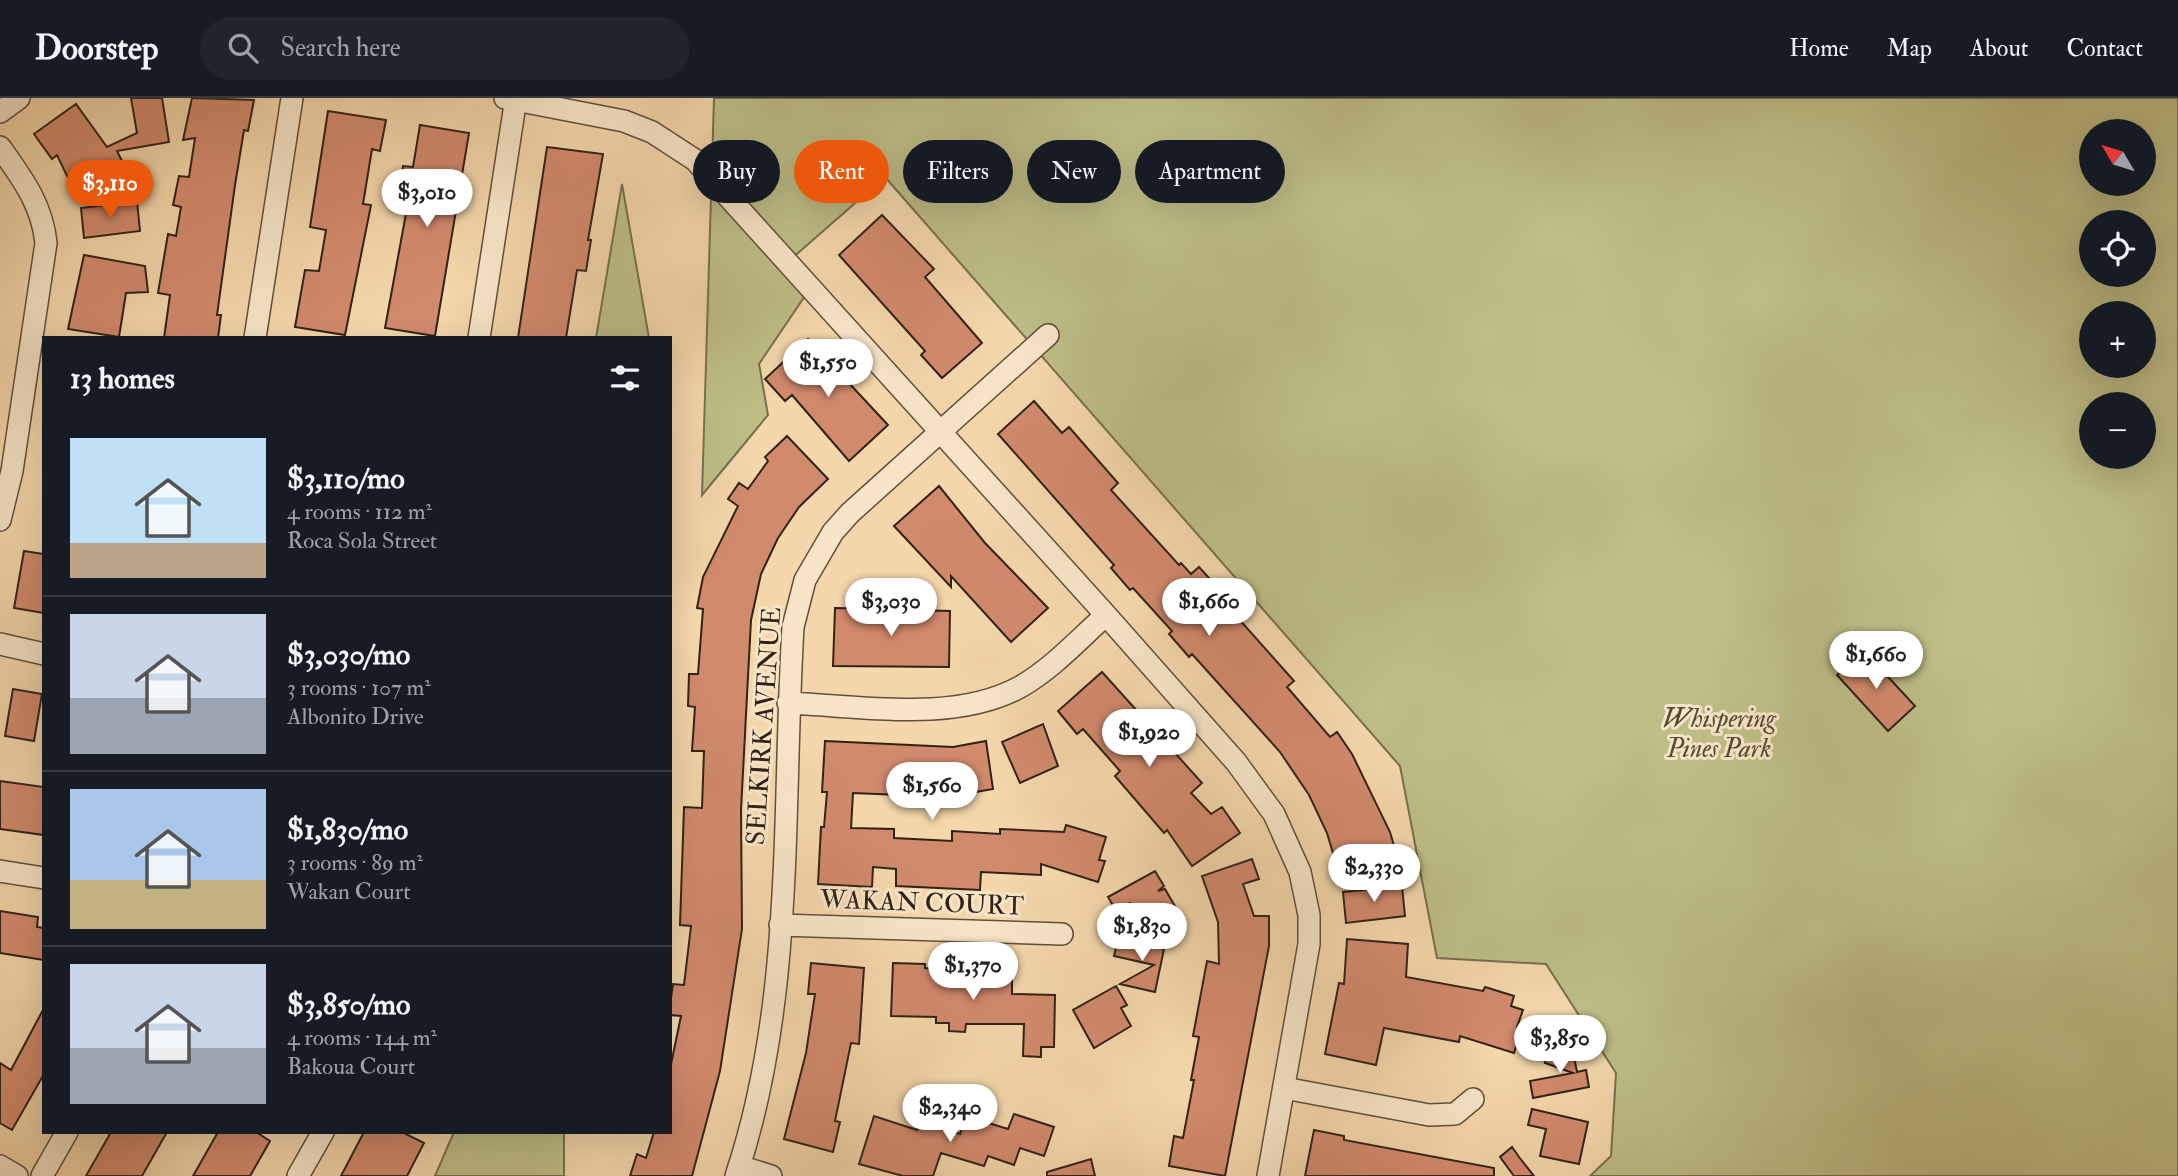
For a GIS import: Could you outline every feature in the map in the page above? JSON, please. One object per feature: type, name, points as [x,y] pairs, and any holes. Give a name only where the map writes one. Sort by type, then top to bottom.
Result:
[{"type":"street","points":[[0,112],[19,98]]},
{"type":"street","points":[[255,336],[292,98]]},
{"type":"street","points":[[479,336],[513,99],[624,121],[652,132],[695,160],[943,431],[1106,615],[1253,783],[1274,814],[1294,855],[1306,901],[1309,944],[1268,1176]]},
{"type":"street","points":[[0,147],[35,197],[41,213],[46,243],[12,471],[0,520]]},
{"type":"street","name":"SELKIRK AVENUE","points":[[737,1171],[767,1054],[778,972],[789,703],[798,602],[817,555],[850,513],[1048,335]]},
{"type":"street","points":[[789,703],[929,709],[983,702],[1023,686],[1106,615]]},
{"type":"street","points":[[0,645],[42,654]]},
{"type":"street","points":[[0,871],[42,877]]},
{"type":"street","name":"WAKAN COURT","points":[[780,925],[1062,934]]},
{"type":"street","points":[[1284,1088],[1429,1115],[1455,1114],[1472,1099]]},
{"type":"street","points":[[42,1176],[67,1134]]},
{"type":"street","points":[[298,1176],[322,1134]]},
{"type":"street","points":[[0,1166],[17,1176]]},
{"type":"street","points":[[737,1171],[771,1176]]},
{"type":"green space","name":"Whispering Pines Park","points":[[714,98],[2178,98],[2178,1176],[1590,1176],[1611,1156],[1616,1073],[1546,964],[1437,958],[1400,766],[908,203],[1013,203],[1013,140],[903,140],[903,198],[889,182],[889,140],[794,140],[794,203],[855,203],[790,260],[813,284],[759,364],[768,415],[702,495],[711,203],[780,203],[780,140],[713,140]]},
{"type":"green space","points":[[622,184],[649,336],[596,336]]},
{"type":"green space","points":[[453,1134],[564,1134],[564,1176],[435,1176]]},
{"type":"building","points":[[131,98],[162,98],[169,142],[117,151],[127,171],[76,195],[57,155],[52,159],[34,134],[76,104],[107,147],[137,133]]},
{"type":"building","points":[[192,98],[254,100],[248,131],[244,130],[235,185],[217,315],[221,315],[218,336],[164,336],[170,295],[158,293],[168,234],[176,236],[181,207],[173,205],[179,176],[189,177],[195,138],[183,140]]},
{"type":"building","points":[[328,111],[386,120],[380,151],[372,149],[363,204],[371,205],[345,335],[295,327],[305,270],[319,271],[326,230],[310,227]]},
{"type":"building","points":[[420,125],[469,133],[435,336],[385,328],[409,197],[398,196],[403,166],[413,167]]},
{"type":"building","points":[[547,147],[603,154],[588,240],[591,240],[586,271],[577,270],[566,336],[518,336]]},
{"type":"building","points":[[137,201],[140,231],[84,238],[81,208]]},
{"type":"building","points":[[882,215],[934,269],[925,277],[982,343],[942,378],[921,355],[925,351],[839,255]]},
{"type":"building","points":[[84,255],[145,266],[148,292],[126,293],[119,336],[68,329]]},
{"type":"building","points":[[808,339],[888,425],[849,461],[792,395],[785,401],[765,379]]},
{"type":"building","points":[[1034,401],[1062,433],[1069,427],[1118,483],[1111,490],[1179,565],[1181,563],[1191,574],[1199,567],[1210,579],[1206,582],[1294,681],[1287,687],[1330,737],[1337,732],[1352,754],[1390,832],[1398,859],[1340,877],[1327,833],[1309,795],[1280,752],[1192,654],[1189,657],[1169,634],[1172,631],[1133,588],[1130,590],[1111,568],[1114,565],[998,434]]},
{"type":"building","points":[[787,436],[828,479],[799,507],[778,538],[761,574],[751,620],[741,810],[742,929],[720,1071],[692,1176],[630,1176],[637,1154],[646,1158],[653,1134],[672,1134],[672,1059],[681,1016],[672,1015],[672,991],[673,984],[684,985],[691,926],[680,925],[684,807],[702,808],[704,751],[692,751],[695,707],[688,706],[689,674],[698,674],[703,609],[697,608],[703,577],[738,506],[728,499],[739,483],[748,489],[768,461],[765,457]]},
{"type":"building","points":[[939,486],[985,543],[1048,608],[1011,642],[951,576],[951,587],[894,526]]},
{"type":"building","points":[[24,551],[42,554],[42,613],[14,608]]},
{"type":"building","points":[[835,608],[950,611],[949,667],[833,666]]},
{"type":"building","points":[[1864,651],[1915,706],[1888,731],[1837,675]]},
{"type":"building","points":[[1102,672],[1202,783],[1191,793],[1211,814],[1222,807],[1240,833],[1192,866],[1167,830],[1164,833],[1115,776],[1120,771],[1083,729],[1077,734],[1058,711]]},
{"type":"building","points":[[13,689],[42,694],[34,741],[5,736]]},
{"type":"building","points":[[1043,724],[1058,766],[1020,783],[1002,742]]},
{"type":"building","points":[[825,741],[953,747],[986,741],[993,789],[948,797],[853,793],[851,828],[894,829],[894,838],[952,841],[952,831],[1000,834],[1000,829],[1064,832],[1066,825],[1106,837],[1099,860],[1105,861],[1098,882],[1041,864],[1041,875],[981,872],[980,890],[896,886],[896,869],[873,867],[872,887],[818,884],[821,827],[824,827],[827,792],[822,792]]},
{"type":"building","points":[[0,781],[42,787],[42,835],[0,829]]},
{"type":"building","points":[[1252,859],[1259,879],[1243,884],[1254,916],[1269,916],[1269,946],[1225,1176],[1169,1166],[1174,1136],[1183,1138],[1194,1080],[1191,1080],[1199,1037],[1193,1036],[1207,961],[1219,964],[1218,922],[1202,876]]},
{"type":"building","points":[[1155,871],[1164,886],[1158,891],[1165,889],[1176,908],[1144,927],[1130,903],[1116,911],[1108,897]]},
{"type":"building","points":[[1402,886],[1405,916],[1346,923],[1343,892]]},
{"type":"building","points":[[0,911],[38,917],[37,927],[42,928],[42,960],[0,953]]},
{"type":"building","points":[[1118,939],[1164,949],[1155,992],[1120,984],[1154,965],[1114,956]]},
{"type":"building","points":[[1347,939],[1408,944],[1406,977],[1483,991],[1485,987],[1514,996],[1511,1006],[1523,1010],[1517,1027],[1522,1028],[1514,1053],[1460,1036],[1459,1042],[1384,1028],[1376,1065],[1325,1054],[1339,983],[1344,984]]},
{"type":"building","points":[[811,963],[864,968],[859,1044],[851,1043],[835,1121],[840,1122],[833,1152],[784,1139],[806,1053],[815,994],[808,994]]},
{"type":"building","points":[[893,963],[925,964],[925,968],[956,971],[1012,972],[1012,994],[1055,995],[1054,1047],[1041,1047],[1041,1057],[1023,1056],[1024,1024],[966,1024],[965,1032],[949,1031],[949,1023],[936,1023],[936,1017],[891,1016]]},
{"type":"building","points":[[1116,986],[1127,1005],[1121,1008],[1131,1026],[1094,1048],[1073,1010]]},
{"type":"building","points":[[42,1012],[42,1078],[12,1130],[0,1123],[0,1063],[11,1070]]},
{"type":"building","points":[[1572,1046],[1577,1072],[1586,1070],[1589,1087],[1533,1098],[1530,1081],[1573,1073],[1545,1063],[1543,1052]]},
{"type":"building","points":[[1532,1109],[1588,1122],[1579,1164],[1540,1156],[1546,1129],[1528,1125]]},
{"type":"building","points":[[1014,1114],[1054,1127],[1044,1156],[1020,1148],[1014,1165],[988,1156],[984,1166],[941,1153],[933,1176],[903,1176],[859,1164],[874,1116],[917,1130],[920,1121],[960,1134],[966,1116],[1008,1129]]},
{"type":"building","points":[[1314,1130],[1344,1136],[1344,1140],[1494,1168],[1494,1176],[1305,1176]]},
{"type":"building","points":[[110,1134],[166,1134],[142,1176],[86,1176]]},
{"type":"building","points":[[217,1134],[259,1134],[270,1141],[250,1176],[193,1176]]},
{"type":"building","points":[[363,1134],[406,1134],[424,1143],[407,1176],[341,1176]]},
{"type":"building","points":[[1512,1147],[1534,1176],[1514,1176],[1500,1157]]},
{"type":"building","points":[[1091,1159],[1095,1176],[1047,1176],[1047,1172]]}]
